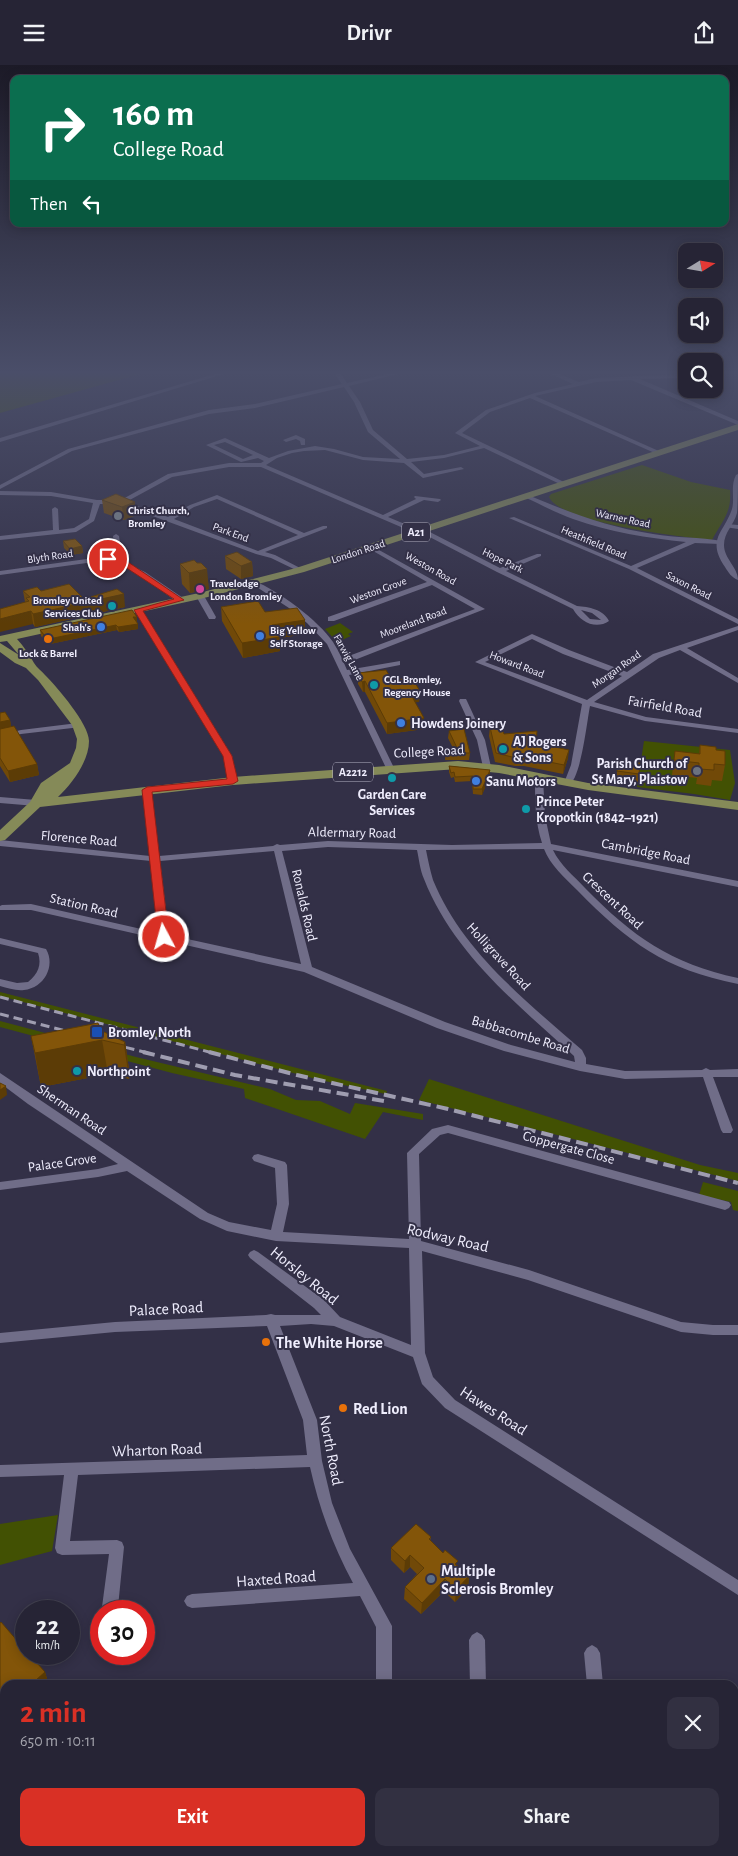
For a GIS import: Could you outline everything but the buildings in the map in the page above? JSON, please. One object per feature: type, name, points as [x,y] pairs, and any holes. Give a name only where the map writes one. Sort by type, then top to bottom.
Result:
[{"type":"main road","name":"London Road","points":[[5,638],[254,583],[300,570],[648,457]]},
{"type":"main road","name":"A21","points":[[0,837],[36,803],[49,798],[62,786],[71,775],[82,748],[82,733],[60,698],[30,666],[23,652],[5,638]]},
{"type":"main road","name":"A21","points":[[0,646],[19,661],[30,666]]},
{"type":"main road","name":"A21","points":[[36,803],[37,796],[56,776],[74,765]]},
{"type":"main road","name":"College Road","points":[[36,803],[233,781],[458,765],[487,767],[568,783],[622,791],[676,795],[738,806]]},
{"type":"main road","points":[[62,786],[64,794],[74,799]]},
{"type":"street","points":[[0,487],[56,457]]},
{"type":"street","name":"Hope Park","points":[[234,457],[243,461],[255,457]]},
{"type":"street","name":"Hope Park","points":[[260,457],[265,462],[384,517],[419,531],[576,608]]},
{"type":"street","points":[[0,493],[51,494],[97,502],[122,502],[170,475],[229,465],[265,462],[277,457]]},
{"type":"street","points":[[361,457],[374,460],[406,461],[448,457]]},
{"type":"street","points":[[401,457],[424,476],[461,469]]},
{"type":"street","points":[[508,457],[564,483]]},
{"type":"street","points":[[738,476],[736,481],[738,505],[720,542],[720,551],[738,578]]},
{"type":"street","name":"Warner Road","points":[[526,496],[583,520],[644,534],[720,542]]},
{"type":"street","name":"Park End","points":[[168,520],[192,506],[217,497],[303,535]]},
{"type":"street","points":[[412,497],[438,500]]},
{"type":"street","points":[[384,517],[423,499]]},
{"type":"street","points":[[0,538],[76,530],[92,520],[97,502]]},
{"type":"street","name":"Park End","points":[[122,502],[273,557],[300,570]]},
{"type":"street","points":[[55,509],[56,532]]},
{"type":"street","name":"Heathfield Road","points":[[512,518],[631,568],[695,540]]},
{"type":"street","points":[[727,526],[738,527]]},
{"type":"street","name":"Park End","points":[[258,553],[325,527]]},
{"type":"street","points":[[116,536],[118,552],[114,559],[125,564],[180,600]]},
{"type":"street","name":"Weston Road","points":[[370,547],[480,609]]},
{"type":"street","points":[[499,571],[539,555]]},
{"type":"street","name":"Blyth Road","points":[[0,573],[101,559],[114,559]]},
{"type":"street","name":"Saxon Road","points":[[631,568],[738,622]]},
{"type":"street","name":"Weston Grove","points":[[331,619],[433,582]]},
{"type":"street","name":"Farwig Lane","points":[[254,583],[292,606],[310,621],[330,643],[391,770]]},
{"type":"street","points":[[200,596],[212,617]]},
{"type":"street","name":"Mooreland Road","points":[[354,658],[480,609]]},
{"type":"street","points":[[138,610],[228,756],[233,781]]},
{"type":"street","name":"Morgan Road","points":[[568,783],[575,765],[586,704],[656,656],[738,629]]},
{"type":"street","name":"Howard Road","points":[[588,703],[479,662],[532,636],[566,652],[628,675]]},
{"type":"street","points":[[680,647],[738,681]]},
{"type":"street","points":[[346,673],[397,663]]},
{"type":"street","points":[[462,701],[481,740],[487,767]]},
{"type":"street","name":"Fairfield Road","points":[[588,703],[644,719],[738,731]]},
{"type":"street","points":[[0,737],[21,732],[78,725]]},
{"type":"street","name":"Crescent Road","points":[[539,778],[539,816],[548,847],[562,869],[598,908],[642,945],[675,963],[715,977],[738,981]]},
{"type":"street","points":[[147,790],[164,937]]},
{"type":"street","name":"College Road","points":[[0,800],[36,803]]},
{"type":"street","name":"Florence Road","points":[[0,843],[156,859]]},
{"type":"street","name":"Aldermary Road","points":[[156,859],[277,847],[337,844],[421,847],[548,847]]},
{"type":"street","name":"Ronalds Road","points":[[277,847],[307,969]]},
{"type":"street","name":"Holligrave Road","points":[[421,847],[424,867],[433,893],[450,924],[514,993],[578,1053],[581,1058],[580,1067]]},
{"type":"street","name":"Cambridge Road","points":[[548,847],[738,884]]},
{"type":"street","name":"Station Road","points":[[1,906],[31,907],[307,969]]},
{"type":"street","points":[[0,941],[42,951],[45,955],[46,963],[38,979],[32,984],[19,987],[0,982]]},
{"type":"street","name":"Babbacombe Road","points":[[307,969],[441,1025],[508,1048],[580,1067],[625,1075],[706,1072],[738,1073]]},
{"type":"street","points":[[706,1072],[728,1130]]},
{"type":"street","name":"Sherman Road","points":[[0,1077],[128,1166]]},
{"type":"street","name":"Coppergate Close","points":[[413,1153],[436,1132],[448,1129],[725,1205]]},
{"type":"street","name":"Hawes Road","points":[[413,1153],[418,1353],[426,1380],[450,1404],[738,1588]]},
{"type":"street","points":[[258,1159],[281,1165],[283,1204],[276,1236]]},
{"type":"street","name":"Palace Grove","points":[[0,1185],[98,1173],[128,1166]]},
{"type":"street","name":"Rodway Road","points":[[128,1166],[204,1216],[227,1227],[276,1236],[415,1244],[529,1275],[681,1327],[713,1331],[738,1330]]},
{"type":"street","name":"Horsley Road","points":[[254,1255],[319,1304],[335,1321]]},
{"type":"street","name":"Palace Road","points":[[0,1338],[105,1328],[271,1319],[335,1321]]},
{"type":"street","name":"North Road","points":[[271,1319],[310,1420],[315,1461],[328,1510],[344,1552],[384,1626],[384,1680]]},
{"type":"street","points":[[335,1321],[418,1353]]},
{"type":"street","name":"Wharton Road","points":[[0,1471],[315,1461]]},
{"type":"street","points":[[72,1470],[62,1548],[117,1547],[111,1600]]},
{"type":"street","name":"Haxted Road","points":[[192,1601],[356,1590],[362,1587]]},
{"type":"street","points":[[477,1640],[478,1680]]},
{"type":"street","points":[[592,1653],[595,1680]]},
{"type":"green space","points":[[642,465],[691,482],[730,490],[728,511],[712,540],[650,532],[598,521],[575,514],[558,506],[549,497],[551,494]]},
{"type":"green space","points":[[340,623],[353,632],[348,634],[351,636],[337,642],[325,629]]},
{"type":"green space","points":[[644,741],[730,750],[735,783],[730,800],[637,787]]},
{"type":"green space","points":[[0,992],[387,1091],[386,1094],[320,1080],[0,996]]},
{"type":"green space","points":[[0,1021],[136,1057],[270,1089],[296,1100],[320,1101],[350,1114],[355,1103],[423,1114],[423,1120],[383,1112],[365,1139],[245,1098],[244,1089],[172,1073],[0,1027]]},
{"type":"green space","points":[[429,1079],[700,1165],[738,1173],[738,1181],[419,1100]]},
{"type":"green space","points":[[703,1182],[738,1191],[738,1211],[733,1210],[731,1202],[699,1195]]},
{"type":"green space","points":[[58,1515],[52,1551],[0,1565],[0,1524]]},
{"type":"railway","points":[[0,997],[213,1053]]},
{"type":"railway","points":[[0,1014],[74,1033]]},
{"type":"railway","points":[[112,1044],[148,1053]]},
{"type":"railway","points":[[143,1052],[235,1075],[384,1101]]},
{"type":"railway","points":[[209,1052],[297,1075],[448,1109],[738,1183]]},
{"type":"place","name":"Christ Church, Bromley","points":[[118,516]]},
{"type":"place","name":"Travelodge London Bromley","points":[[200,589]]},
{"type":"place","name":"Bromley United Services Club","points":[[112,606]]},
{"type":"place","name":"Shah's","points":[[101,627]]},
{"type":"place","name":"Big Yellow Self Storage","points":[[260,636]]},
{"type":"place","name":"Lock & Barrel","points":[[48,639]]},
{"type":"place","name":"CGL Bromley, Regency House","points":[[374,685]]},
{"type":"place","name":"Howdens Joinery","points":[[401,723]]},
{"type":"place","name":"AJ Rogers & Sons","points":[[503,749]]},
{"type":"place","name":"Parish Church of St Mary, Plaistow","points":[[697,771]]},
{"type":"place","name":"Garden Care Services","points":[[392,778]]},
{"type":"place","name":"Sanu Motors","points":[[476,781]]},
{"type":"place","name":"Prince Peter Kropotkin (1842–1921)","points":[[526,809]]},
{"type":"place","name":"Bromley North","points":[[97,1032]]},
{"type":"place","name":"Northpoint","points":[[77,1071]]},
{"type":"place","name":"The White Horse","points":[[266,1342]]},
{"type":"place","name":"Red Lion","points":[[343,1408]]},
{"type":"place","name":"Multiple Sclerosis Bromley","points":[[431,1579]]},
{"type":"route","points":[[108,559],[125,564],[180,600],[138,610],[228,756],[233,781],[147,790],[164,937]]}]
